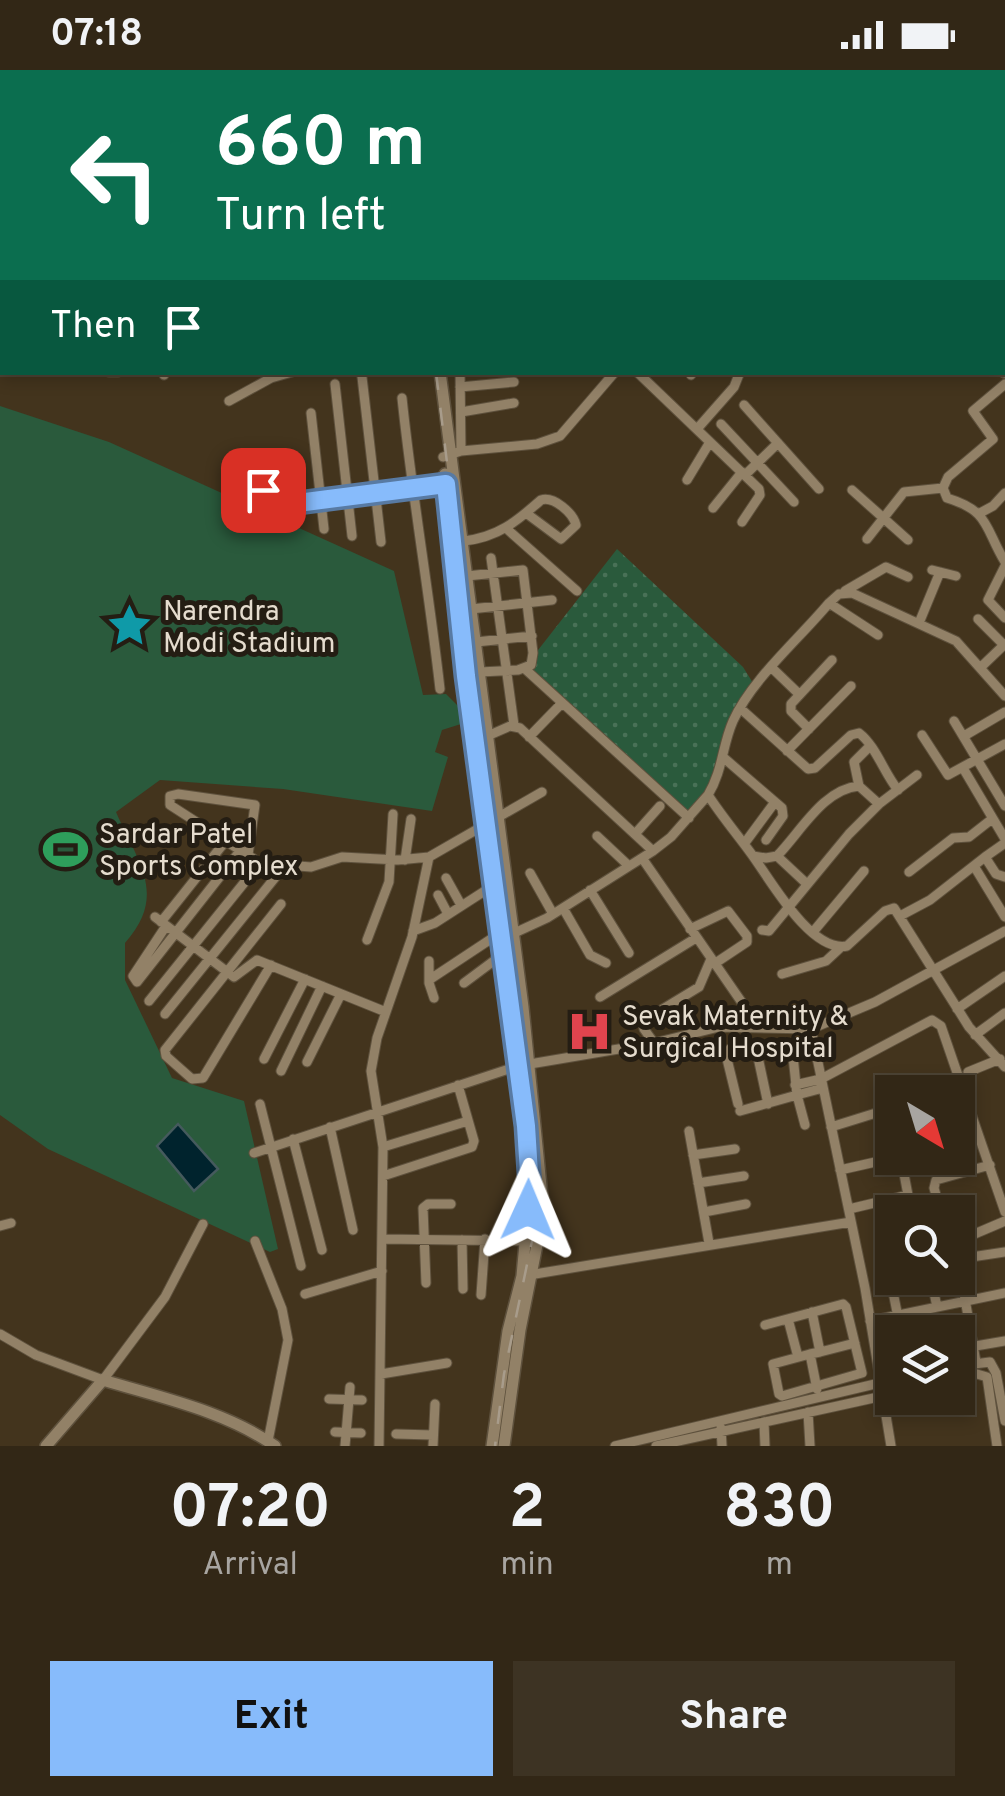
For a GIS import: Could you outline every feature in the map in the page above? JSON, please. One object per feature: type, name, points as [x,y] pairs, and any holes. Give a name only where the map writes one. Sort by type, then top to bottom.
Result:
[{"type":"street","points":[[229,401],[270,375]]},
{"type":"street","points":[[438,375],[451,454]]},
{"type":"street","points":[[460,375],[461,412],[451,454],[450,484],[505,935],[542,1196],[504,1446]]},
{"type":"street","points":[[451,454],[536,444],[560,436],[611,375]]},
{"type":"street","points":[[640,375],[759,489],[760,496],[742,522]]},
{"type":"street","points":[[697,430],[734,387],[739,375]]},
{"type":"street","points":[[362,377],[380,542]]},
{"type":"street","points":[[460,387],[514,382]]},
{"type":"street","points":[[336,384],[352,536]]},
{"type":"street","points":[[1005,384],[972,410],[994,439],[948,476],[943,488],[947,498],[980,512],[1005,564],[988,600],[1005,618]]},
{"type":"street","points":[[402,398],[440,689]]},
{"type":"street","points":[[461,412],[514,403]]},
{"type":"street","points":[[744,405],[819,490]]},
{"type":"street","points":[[311,413],[324,529]]},
{"type":"street","points":[[721,424],[794,502]]},
{"type":"street","points":[[687,480],[710,442]]},
{"type":"street","points":[[714,508],[778,442]]},
{"type":"street","points":[[262,472],[265,494],[277,504],[450,484]]},
{"type":"street","points":[[450,484],[464,541],[480,672],[481,738]]},
{"type":"street","points":[[867,539],[904,492],[943,488]]},
{"type":"street","points":[[852,490],[908,540]]},
{"type":"street","points":[[980,512],[1005,493]]},
{"type":"street","points":[[464,541],[493,536],[506,529],[526,513],[549,498],[576,525],[561,538],[526,513]]},
{"type":"street","points":[[506,529],[577,591]]},
{"type":"street","points":[[491,558],[514,725],[653,851]]},
{"type":"street","points":[[428,980],[505,935],[553,914],[653,851],[708,796],[740,708],[828,604],[886,567],[908,577]]},
{"type":"street","points":[[468,576],[524,570],[532,636],[531,665],[480,672]]},
{"type":"street","points":[[918,623],[936,571],[956,576]]},
{"type":"street","points":[[843,593],[852,593],[956,641],[1004,691]]},
{"type":"street","points":[[471,609],[552,600]]},
{"type":"street","points":[[828,604],[878,636]]},
{"type":"street","points":[[978,619],[1005,645],[981,667]]},
{"type":"street","points":[[476,642],[532,636]]},
{"type":"street","points":[[809,729],[791,711],[791,704],[832,660]]},
{"type":"street","points":[[524,668],[688,818]]},
{"type":"street","points":[[772,668],[799,694]]},
{"type":"street","points":[[787,751],[851,686]]},
{"type":"street","points":[[529,738],[562,703]]},
{"type":"street","points":[[740,708],[811,769],[854,733],[865,737],[898,790]]},
{"type":"street","points":[[964,736],[1005,712]]},
{"type":"street","points":[[954,721],[1005,806]]},
{"type":"street","points":[[481,738],[514,725]]},
{"type":"street","points":[[922,735],[945,774],[950,775],[1005,744]]},
{"type":"street","points":[[870,746],[854,762],[858,786],[880,804]]},
{"type":"street","points":[[724,758],[784,812],[766,840]]},
{"type":"street","points":[[900,916],[930,900],[1005,841],[963,768]]},
{"type":"street","points":[[762,930],[769,932],[880,804],[916,776]]},
{"type":"street","points":[[753,856],[777,856],[830,798],[844,788],[858,786]]},
{"type":"street","points":[[224,843],[161,922],[132,976],[136,982],[244,854],[256,805],[170,796],[170,805],[224,843],[244,854],[260,863],[311,868],[342,857],[429,857],[542,792]]},
{"type":"street","points":[[708,796],[789,906],[813,932],[840,948]]},
{"type":"street","points":[[744,844],[775,802]]},
{"type":"street","points":[[635,834],[660,806]]},
{"type":"street","points":[[366,940],[387,890],[393,814]]},
{"type":"street","points":[[405,860],[411,818]]},
{"type":"street","points":[[492,819],[494,885],[524,1065],[530,1189],[525,1241],[527,1275],[508,1332],[492,1446]]},
{"type":"street","points":[[909,872],[953,838],[969,837],[992,819]]},
{"type":"street","points":[[597,836],[628,866]]},
{"type":"street","points":[[777,856],[808,884]]},
{"type":"street","points":[[379,1446],[383,1147],[371,1071],[413,931],[429,857]]},
{"type":"street","points":[[985,857],[996,874],[1005,877]]},
{"type":"street","points":[[642,858],[745,1007],[750,1028]]},
{"type":"street","points":[[149,1001],[260,863]]},
{"type":"street","points":[[165,1014],[286,864]]},
{"type":"street","points":[[974,866],[1005,917]]},
{"type":"street","points":[[813,932],[864,871]]},
{"type":"street","points":[[530,873],[553,914]]},
{"type":"street","points":[[446,878],[462,905]]},
{"type":"street","points":[[413,931],[425,928],[494,885]]},
{"type":"street","points":[[590,890],[629,953]]},
{"type":"street","points":[[438,894],[448,914]]},
{"type":"street","points":[[270,965],[208,1072],[196,1080],[166,1056],[164,1050],[281,904]]},
{"type":"street","points":[[563,908],[590,955],[606,963]]},
{"type":"street","points":[[782,974],[826,961],[889,908],[894,908],[975,1035],[1002,1063],[968,1072]]},
{"type":"street","points":[[600,997],[728,912],[747,936],[747,942],[712,961],[699,987],[644,1022],[644,1029],[654,1043]]},
{"type":"street","points":[[161,922],[226,974],[237,977],[254,960],[386,1012]]},
{"type":"street","points":[[254,1154],[524,1065],[718,1028],[810,1028],[845,1017],[1005,931]]},
{"type":"street","points":[[464,984],[503,954]]},
{"type":"street","points":[[430,961],[428,980],[434,998]]},
{"type":"street","points":[[957,1009],[1005,976]]},
{"type":"street","points":[[264,1059],[305,979]]},
{"type":"street","points":[[281,1070],[322,986]]},
{"type":"street","points":[[306,1062],[341,994]]},
{"type":"street","points":[[975,1035],[1005,1013]]},
{"type":"street","points":[[805,1125],[796,1090],[793,1056],[789,1049],[730,1049],[727,1053],[739,1108],[768,1104],[796,1090],[822,1083],[932,1020],[941,1026],[1005,1212]]},
{"type":"street","points":[[810,1028],[875,1352]]},
{"type":"street","points":[[756,1048],[768,1104]]},
{"type":"street","points":[[382,1176],[472,1147],[474,1141],[458,1085]]},
{"type":"street","points":[[260,1104],[301,1266]]},
{"type":"street","points":[[831,1127],[875,1113]]},
{"type":"street","points":[[383,1147],[468,1121]]},
{"type":"street","points":[[330,1127],[352,1230]]},
{"type":"street","points":[[689,1131],[710,1243]]},
{"type":"street","points":[[293,1139],[322,1250]]},
{"type":"street","points":[[693,1154],[735,1148]]},
{"type":"street","points":[[840,1170],[875,1162]]},
{"type":"street","points":[[936,1195],[936,1180],[990,1165]]},
{"type":"street","points":[[849,1208],[908,1195],[905,1175]]},
{"type":"street","points":[[698,1182],[744,1176]]},
{"type":"street","points":[[426,1283],[424,1206],[452,1204]]},
{"type":"street","points":[[704,1212],[746,1204]]},
{"type":"street","points":[[975,1234],[1005,1221]]},
{"type":"street","points":[[527,1275],[852,1222]]},
{"type":"street","points":[[46,1446],[103,1380],[165,1296],[203,1224]]},
{"type":"street","points":[[382,1239],[525,1241]]},
{"type":"street","points":[[482,1295],[485,1239]]},
{"type":"street","points":[[462,1240],[463,1290]]},
{"type":"street","points":[[0,1334],[36,1355],[219,1416],[272,1444],[288,1340],[282,1310],[254,1241]]},
{"type":"street","points":[[968,1315],[958,1259],[1005,1252]]},
{"type":"street","points":[[305,1294],[382,1271]]},
{"type":"street","points":[[893,1295],[897,1315],[1005,1294]]},
{"type":"street","points":[[935,1295],[937,1307]]},
{"type":"street","points":[[615,1446],[818,1392],[862,1373],[843,1304],[765,1324]]},
{"type":"street","points":[[812,1312],[818,1392]]},
{"type":"street","points":[[788,1318],[798,1357]]},
{"type":"street","points":[[870,1321],[875,1320]]},
{"type":"street","points":[[975,1346],[1005,1340]]},
{"type":"street","points":[[855,1343],[772,1366],[779,1394],[875,1383]]},
{"type":"street","points":[[975,1357],[976,1362],[986,1360],[994,1367],[1005,1422]]},
{"type":"street","points":[[381,1374],[447,1363]]},
{"type":"street","points":[[975,1374],[986,1377],[997,1446]]},
{"type":"street","points":[[345,1446],[350,1387]]},
{"type":"street","points":[[656,1446],[875,1398]]},
{"type":"street","points":[[329,1399],[362,1400]]},
{"type":"street","points":[[396,1434],[433,1441],[435,1404]]},
{"type":"street","points":[[808,1412],[810,1446]]},
{"type":"street","points":[[889,1415],[891,1446]]},
{"type":"street","points":[[719,1421],[722,1446]]},
{"type":"street","points":[[764,1422],[766,1446]]},
{"type":"street","points":[[334,1432],[362,1434]]},
{"type":"green space","name":"Sardar Patel Sports Complex","points":[[0,406],[109,442],[394,571],[423,695],[446,694],[465,713],[461,724],[442,730],[435,752],[448,757],[432,811],[283,789],[160,780],[116,812],[140,863],[147,893],[138,925],[125,943],[125,980],[172,1078],[244,1101],[278,1249],[270,1252],[48,1149],[0,1115]]},
{"type":"green space","points":[[617,549],[743,667],[753,683],[710,785],[686,814],[526,673],[535,654]]},
{"type":"water","points":[[178,1124],[218,1169],[194,1191],[157,1146]]},
{"type":"railway","points":[[436,375],[520,1064],[536,1162],[537,1217],[504,1374],[495,1446]]},
{"type":"place","name":"Narendra Modi Stadium","points":[[130,626]]},
{"type":"place","name":"Sardar Patel Sports Complex","points":[[66,849]]},
{"type":"place","name":"Sevak Maternity & Surgical Hospital","points":[[589,1031]]},
{"type":"route","points":[[263,490],[270,500],[282,505],[446,484],[466,676],[526,1126],[528,1210]]}]
